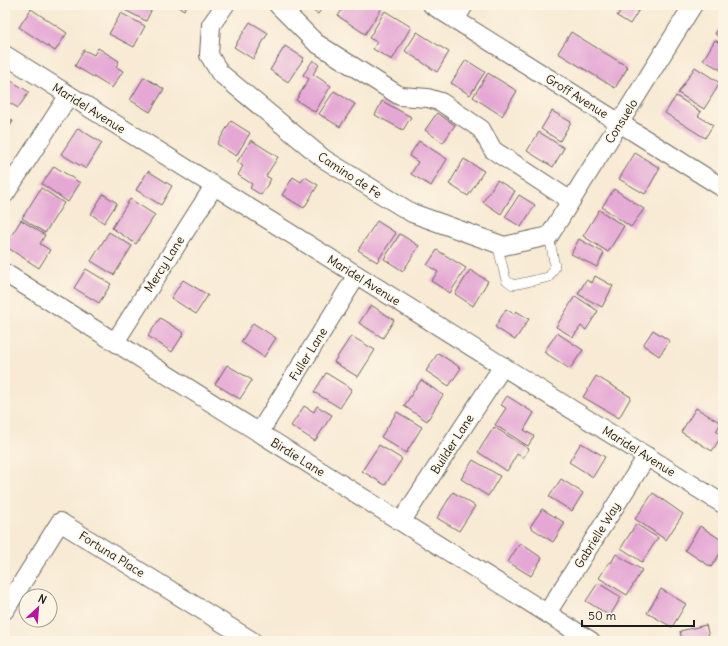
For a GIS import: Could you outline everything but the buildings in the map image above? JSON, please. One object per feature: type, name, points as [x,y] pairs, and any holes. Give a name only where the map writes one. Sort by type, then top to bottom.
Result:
[{"type":"street","name":"Camino de Fe","points":[[225,5],[211,25],[209,56],[220,73],[324,159],[412,213],[497,244],[504,246],[549,236]]},
{"type":"street","points":[[278,5],[316,43],[400,96],[428,98],[441,102],[481,129],[493,150],[571,201]]},
{"type":"street","name":"Groff Avenue","points":[[432,5],[460,12],[620,123],[723,188]]},
{"type":"street","name":"Consuelo","points":[[549,236],[693,5]]},
{"type":"street","name":"Maridel Avenue","points":[[5,55],[723,504]]},
{"type":"street","points":[[5,194],[69,95]]},
{"type":"street","name":"Mercy Lane","points":[[115,342],[214,186]]},
{"type":"street","name":"Birdie Lane","points":[[5,273],[590,641]]},
{"type":"street","name":"Fuller Lane","points":[[259,433],[356,275]]},
{"type":"street","name":"Builder Lane","points":[[401,522],[503,366]]},
{"type":"street","name":"Gabrielle Way","points":[[547,613],[647,456]]},
{"type":"street","name":"Fortuna Place","points":[[5,610],[60,522],[252,641]]},
{"type":"lane","points":[[497,244],[506,280],[513,285],[549,278],[555,267],[549,236]]}]
